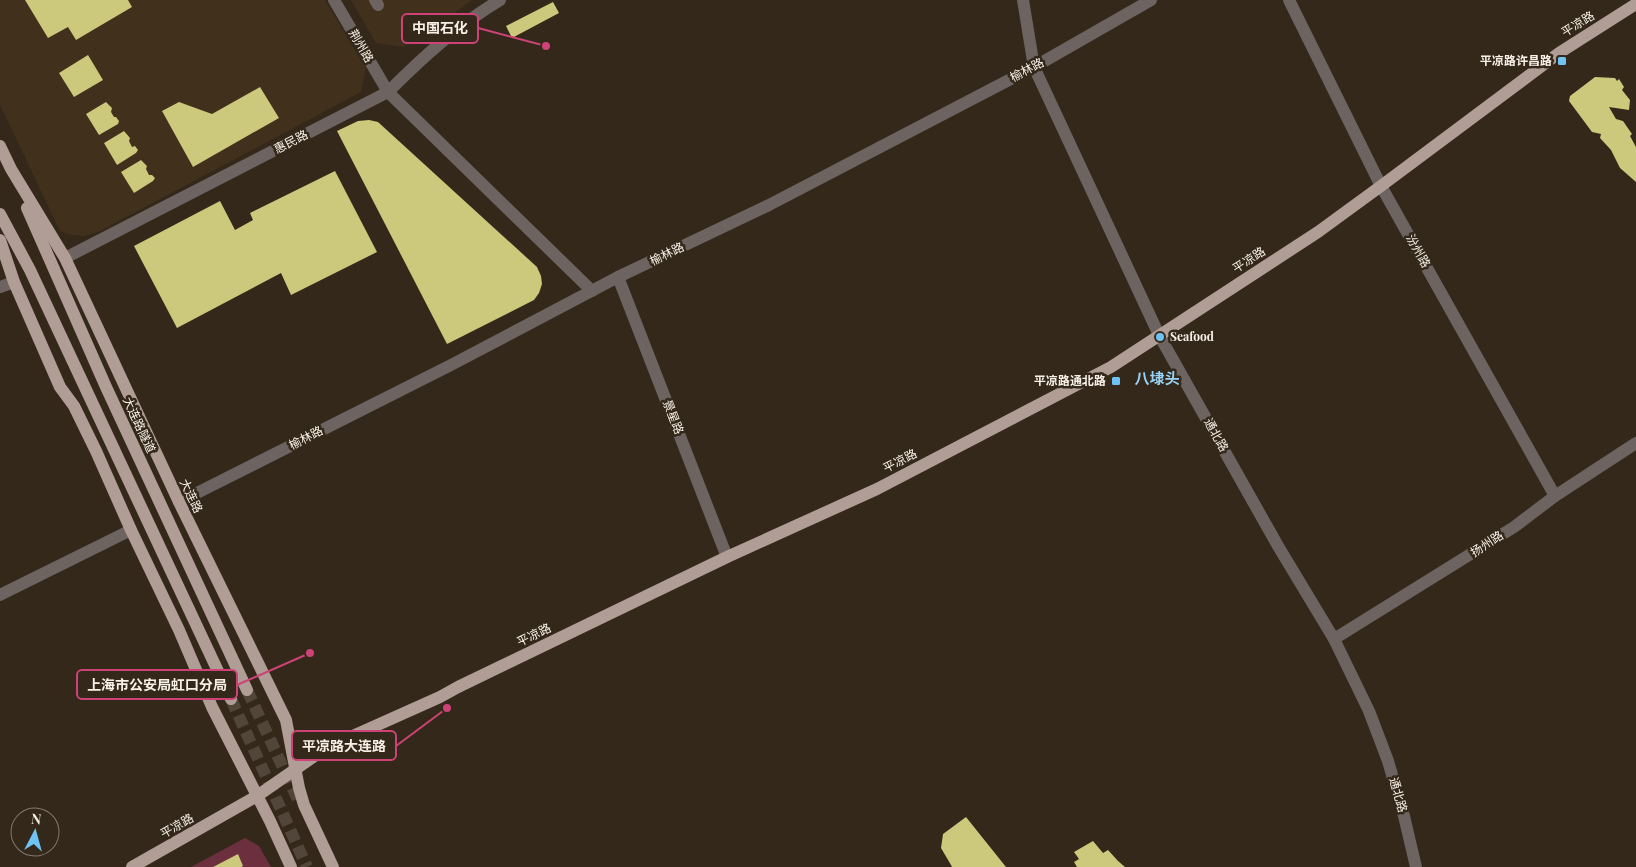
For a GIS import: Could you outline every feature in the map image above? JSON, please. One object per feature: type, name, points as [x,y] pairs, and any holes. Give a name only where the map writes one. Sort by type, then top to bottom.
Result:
[{"type":"main road","name":"平凉路","points":[[132,867],[257,796],[326,748],[440,697],[727,556],[877,489],[1111,367],[1318,232],[1559,53],[1636,4]]},
{"type":"main road","name":"大连路","points":[[0,146],[11,169],[65,258],[178,502],[286,720],[304,805],[333,867]]},
{"type":"main road","name":"大连路隧道","points":[[11,169],[50,263],[106,388],[247,690]]},
{"type":"main road","points":[[0,214],[30,270],[231,699]]},
{"type":"main road","points":[[0,240],[14,282],[60,386],[74,406],[96,451],[179,630],[212,707],[291,867]]},
{"type":"street","name":"荆州路","points":[[334,0],[388,92]]},
{"type":"street","name":"惠民路","points":[[65,258],[388,92],[421,59],[478,13],[500,0]]},
{"type":"street","name":"通北路","points":[[1023,0],[1034,67],[1159,335],[1278,546],[1334,638],[1369,711],[1388,761],[1416,867]]},
{"type":"street","name":"榆林路","points":[[178,502],[442,369],[618,277],[769,205],[1034,67],[1151,0]]},
{"type":"street","name":"汾州路","points":[[1289,0],[1381,186],[1555,496]]},
{"type":"street","points":[[388,92],[592,291]]},
{"type":"street","name":"景星路","points":[[618,277],[727,556]]},
{"type":"street","points":[[0,287],[14,282]]},
{"type":"street","name":"扬州路","points":[[1334,638],[1499,536],[1555,496],[1636,443]]},
{"type":"street","points":[[0,596],[131,530]]},
{"type":"shaded area","points":[[0,0],[325,0],[366,68],[361,92],[98,232],[85,236],[72,235],[60,231],[0,105]]},
{"type":"shaded area","points":[[351,0],[472,0],[425,36],[403,47],[376,43]]},
{"type":"shaded area","points":[[245,838],[259,846],[271,867],[191,867]]},
{"type":"building","points":[[25,0],[128,0],[132,7],[76,40],[68,27],[48,38]]},
{"type":"building","points":[[553,2],[559,13],[512,38],[506,26]]},
{"type":"building","points":[[88,55],[103,80],[74,97],[59,73]]},
{"type":"building","points":[[1595,77],[1615,78],[1617,81],[1619,79],[1624,87],[1622,90],[1630,100],[1629,110],[1609,107],[1616,119],[1623,121],[1632,134],[1630,136],[1636,147],[1636,182],[1620,168],[1611,150],[1600,138],[1601,134],[1592,132],[1569,101],[1570,96]]},
{"type":"building","points":[[260,87],[279,118],[193,167],[162,111],[179,102],[212,114]]},
{"type":"building","points":[[106,102],[112,108],[111,112],[114,117],[119,121],[118,124],[99,135],[86,114]]},
{"type":"building","points":[[369,120],[378,122],[537,267],[542,284],[534,300],[447,344],[337,131],[358,121]]},
{"type":"building","points":[[124,131],[130,138],[129,141],[132,147],[135,146],[138,150],[117,165],[104,143]]},
{"type":"building","points":[[141,160],[147,166],[146,169],[149,175],[155,178],[134,193],[121,172]]},
{"type":"building","points":[[335,171],[377,252],[291,295],[281,273],[177,328],[134,246],[220,201],[235,230],[253,220],[250,213]]},
{"type":"building","points":[[966,817],[1006,867],[952,867],[941,848],[943,834]]},
{"type":"building","points":[[1093,841],[1103,853],[1108,850],[1125,867],[1077,867],[1074,862],[1079,859],[1074,852]]},
{"type":"building","points":[[238,854],[243,866],[213,867]]},
{"type":"tunnel","points":[[247,690],[300,804]]},
{"type":"tunnel","points":[[231,699],[307,867]]},
{"type":"place","name":"中国石化","points":[[546,46]]},
{"type":"place","name":"平凉路许昌路","points":[[1562,61]]},
{"type":"place","name":"Seafood","points":[[1160,337]]},
{"type":"place","name":"平凉路通北路","points":[[1116,381]]},
{"type":"place","name":"上海市公安局虹口分局","points":[[310,653]]},
{"type":"place","name":"平凉路大连路","points":[[447,708]]},
{"type":"district","name":"八埭头","points":[[1157,379]]}]
